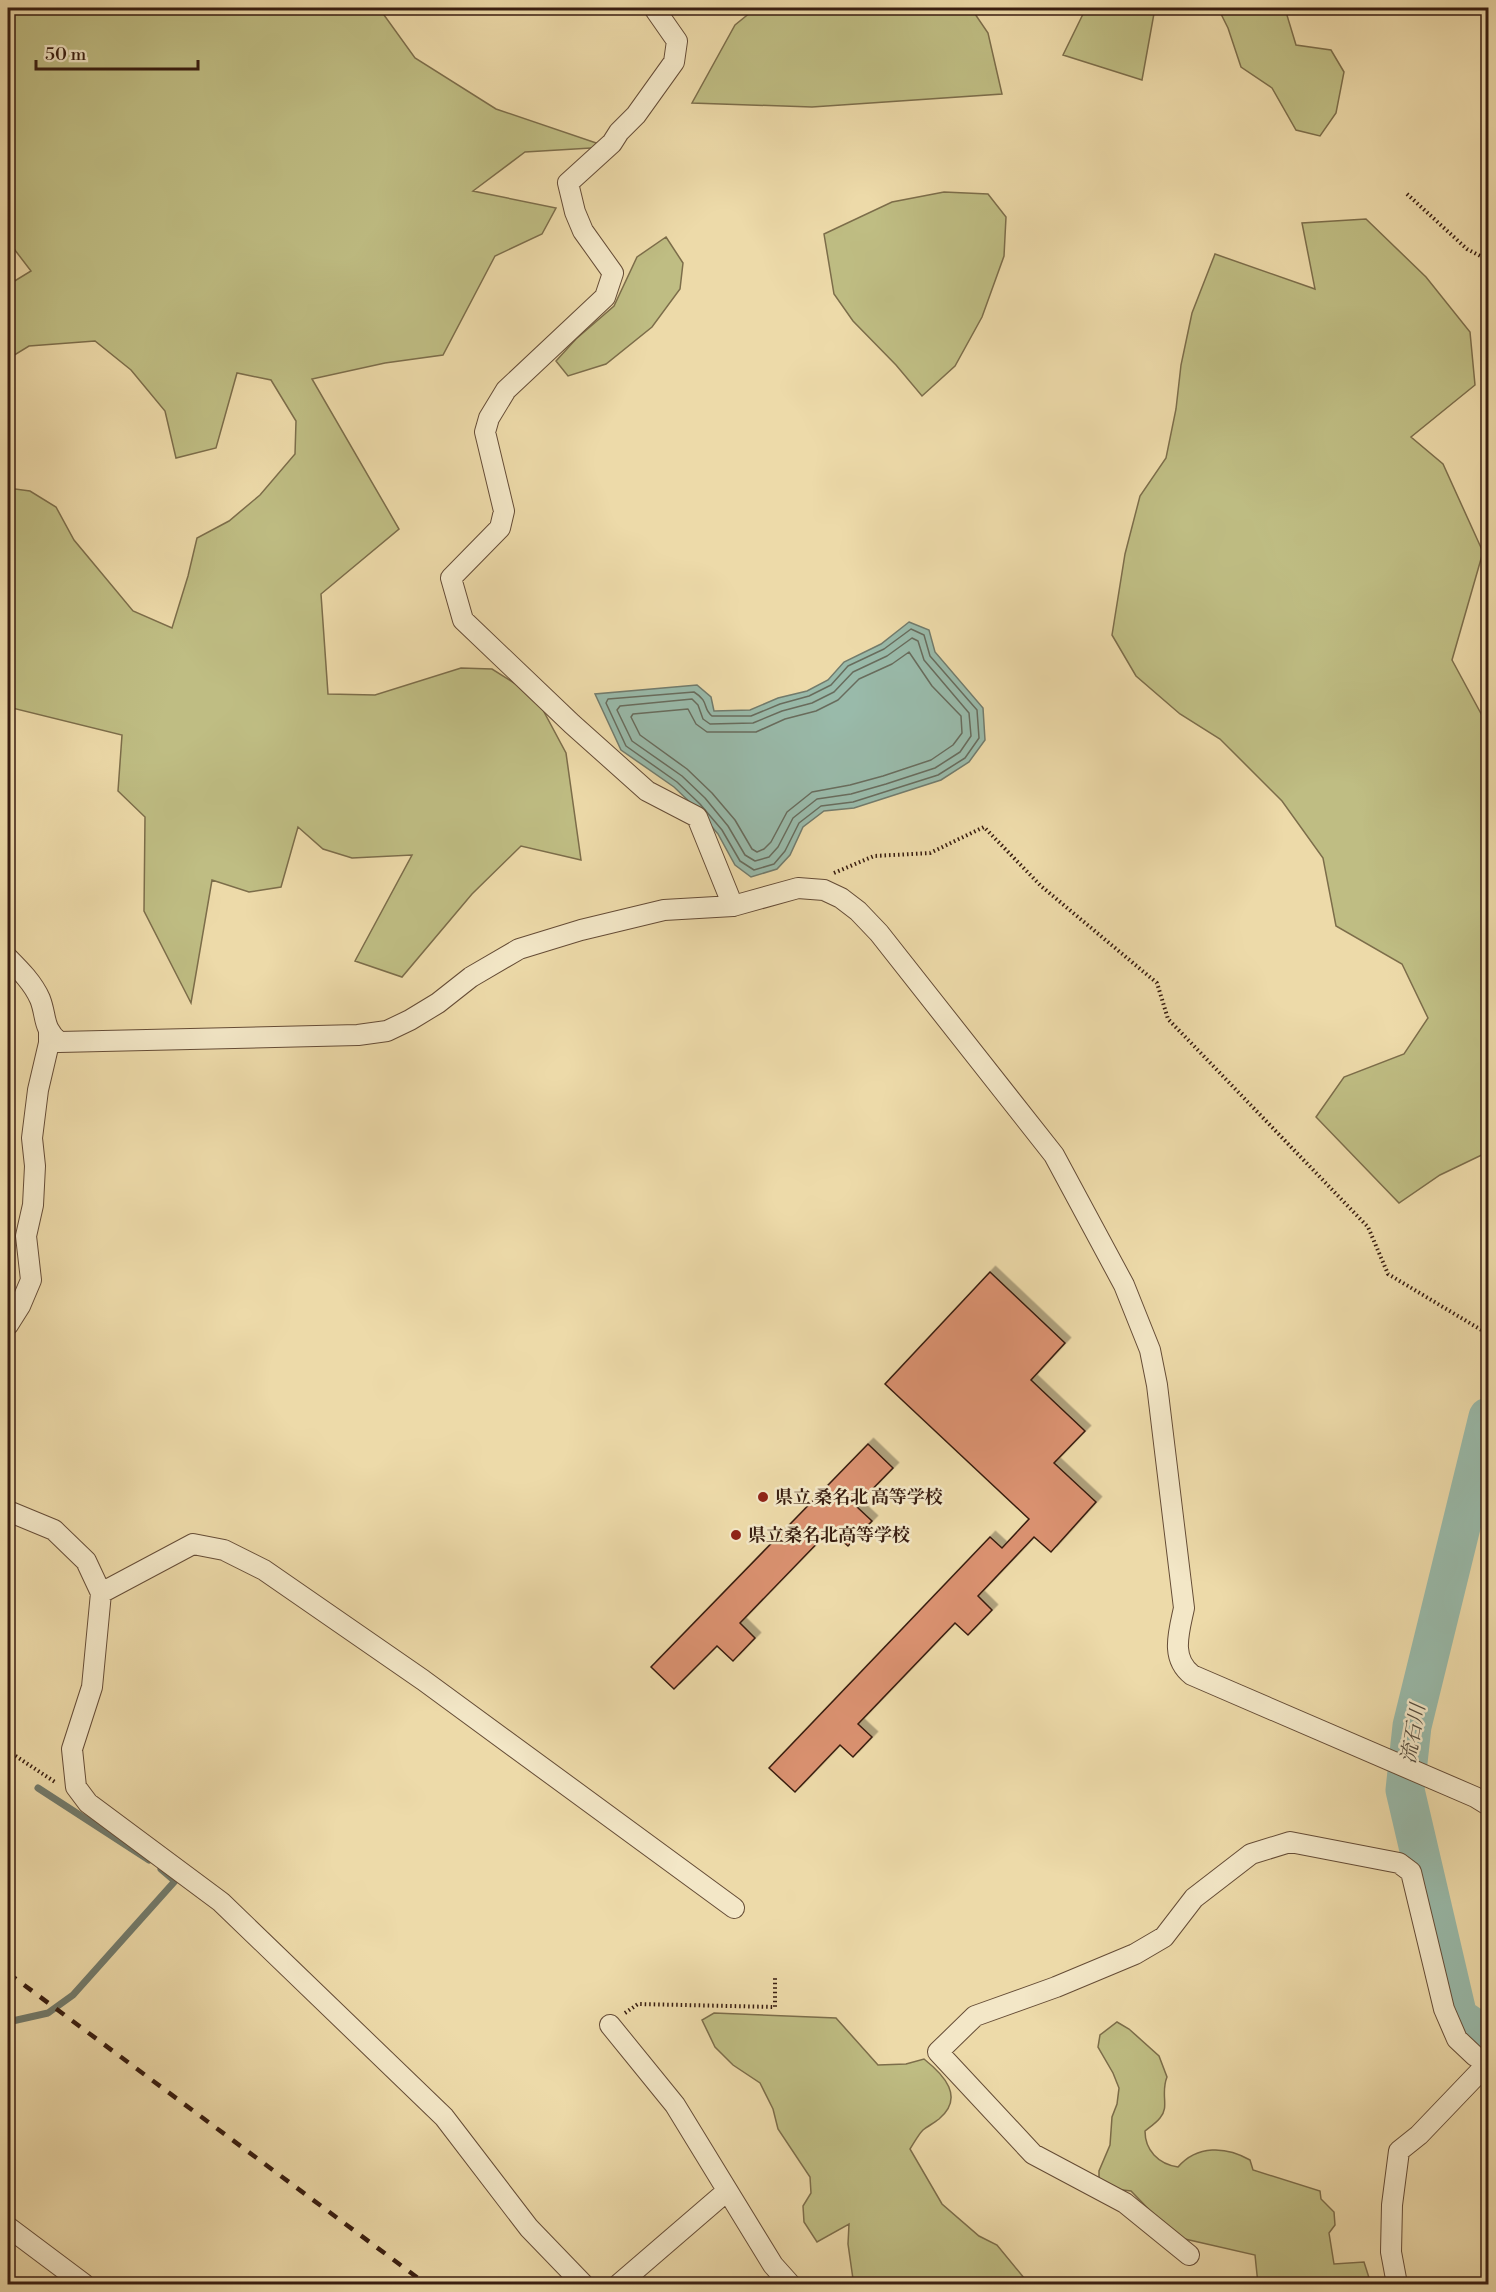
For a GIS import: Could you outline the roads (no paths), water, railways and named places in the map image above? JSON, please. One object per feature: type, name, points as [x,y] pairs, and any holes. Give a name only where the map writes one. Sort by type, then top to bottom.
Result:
[{"type":"street","points":[[654,8],[677,41],[674,62],[636,115],[619,132],[612,143],[568,183],[575,212],[583,231],[613,273],[604,297],[506,390],[489,418],[485,432],[504,511],[500,528],[451,578],[463,620],[646,791],[697,817],[733,906]]},
{"type":"street","points":[[49,1033],[59,1042],[75,1043],[358,1035],[387,1031],[438,1003],[471,977],[519,949],[581,930],[664,910],[733,906],[798,888],[824,890],[841,898],[858,911],[879,933],[1054,1155],[1124,1285],[1150,1350],[1157,1385],[1184,1608],[1178,1639],[1178,1655],[1183,1668],[1192,1675],[1476,1797],[1488,1805]]},
{"type":"street","points":[[8,958],[24,974],[40,999],[49,1033],[32,1138],[35,1166],[33,1205],[26,1236],[31,1280],[20,1306],[8,1324]]},
{"type":"street","points":[[8,1511],[54,1530],[86,1561],[101,1593],[92,1687],[72,1749],[76,1787],[88,1803],[221,1902],[444,2117],[529,2228],[583,2284]]},
{"type":"street","points":[[101,1593],[193,1544],[224,1550],[264,1570],[423,1680],[734,1908]]},
{"type":"street","points":[[1188,2255],[1125,2203],[1033,2154],[938,2052],[975,2016],[1056,1988],[1136,1954],[1164,1936],[1194,1898],[1251,1854],[1290,1842],[1399,1863],[1411,1872],[1444,2009],[1457,2039],[1475,2056],[1488,2063],[1419,2135],[1399,2151],[1392,2205],[1391,2252],[1397,2284]]},
{"type":"street","points":[[610,2025],[675,2105],[773,2265],[790,2284]]},
{"type":"street","points":[[619,2284],[728,2191]]},
{"type":"street","points":[[8,2227],[84,2284]]},
{"type":"water","points":[[909,622],[929,630],[935,652],[983,708],[985,740],[969,762],[941,780],[854,808],[824,811],[803,827],[790,855],[777,869],[751,877],[735,865],[718,834],[696,808],[674,787],[621,750],[595,694],[697,685],[711,697],[714,711],[750,710],[778,698],[807,691],[828,680],[844,662],[881,644]]},
{"type":"waterway","name":"流石川","points":[[1488,1417],[1412,1726],[1405,1790],[1458,2017],[1488,2037]]},
{"type":"waterway","points":[[38,1788],[149,1860]]},
{"type":"waterway","points":[[8,2022],[48,2013],[73,1995],[175,1881],[161,1869]]},
{"type":"railway","points":[[8,1973],[426,2284]]},
{"type":"place","name":"県立 桑名北 高等学校","points":[[763,1497]]},
{"type":"place","name":"県立桑名北高等学校","points":[[736,1535]]}]
